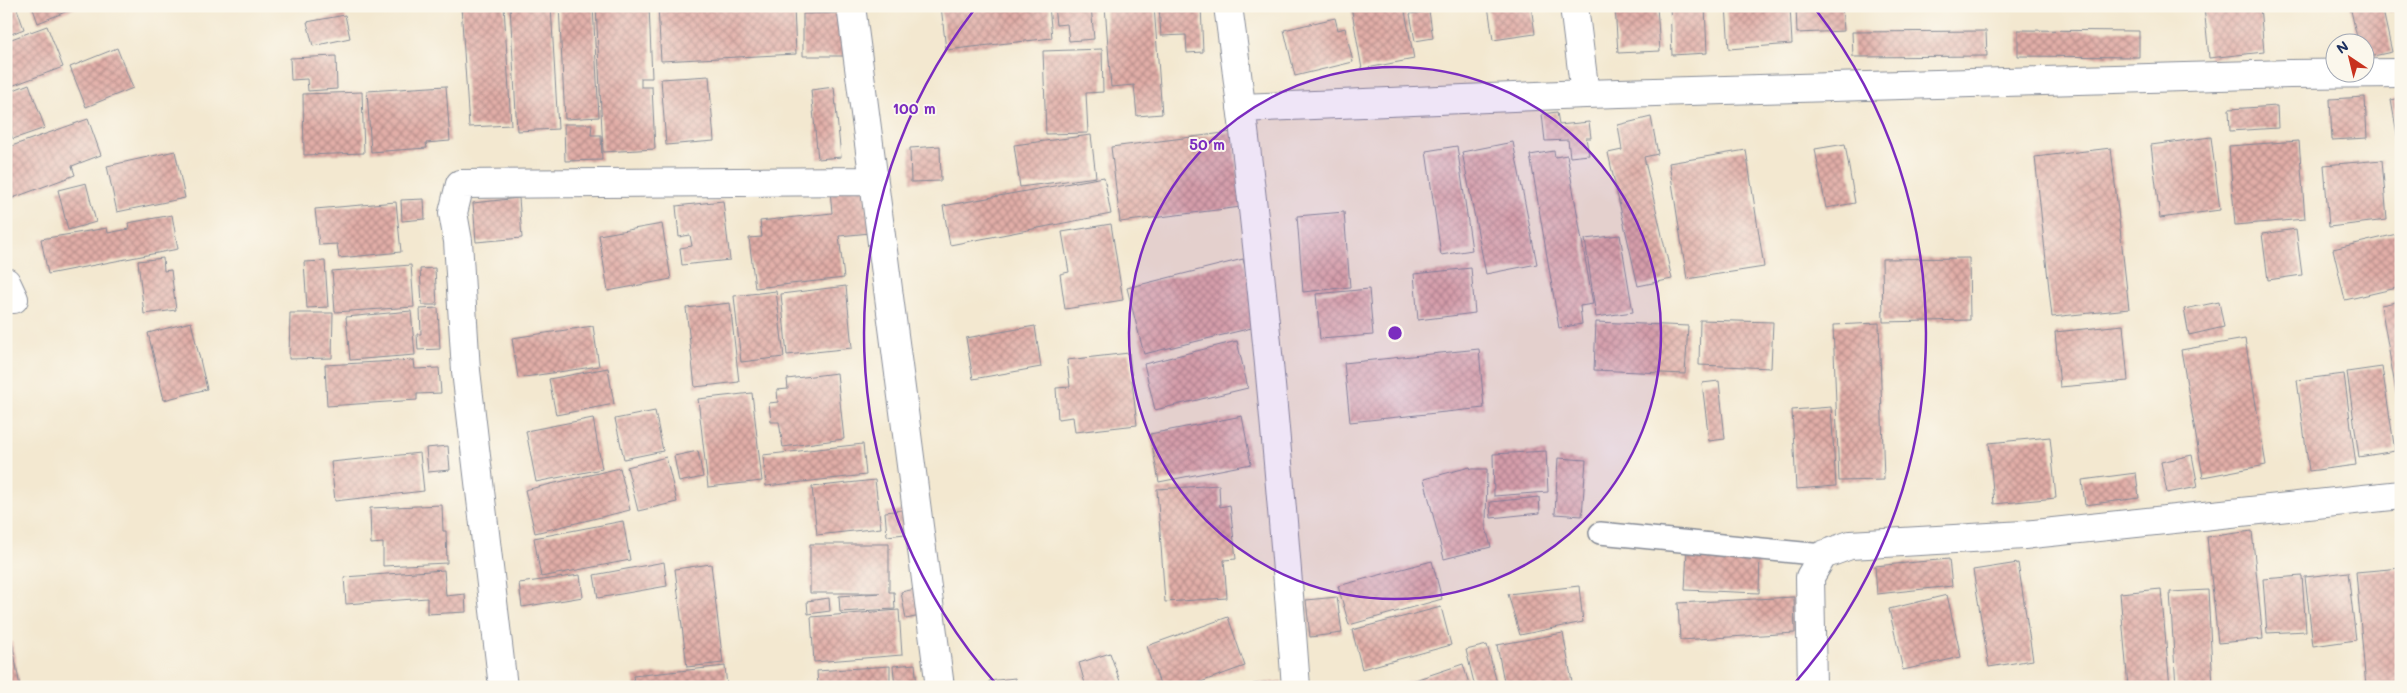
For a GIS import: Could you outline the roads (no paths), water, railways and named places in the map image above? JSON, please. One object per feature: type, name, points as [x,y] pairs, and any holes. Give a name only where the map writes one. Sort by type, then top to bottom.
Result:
[{"type":"street","points":[[851,6],[872,181],[940,687]]},
{"type":"street","points":[[1228,6],[1278,446],[1296,687]]},
{"type":"street","points":[[1574,6],[1585,94]]},
{"type":"street","points":[[1241,108],[1585,94],[2290,74],[2401,73]]},
{"type":"street","points":[[503,687],[466,371],[458,241],[453,213],[460,184],[872,181]]},
{"type":"street","points":[[1812,687],[1810,577],[1823,555],[1850,545],[2024,536],[2401,495]]},
{"type":"lane","points":[[1600,533],[1823,555]]}]
